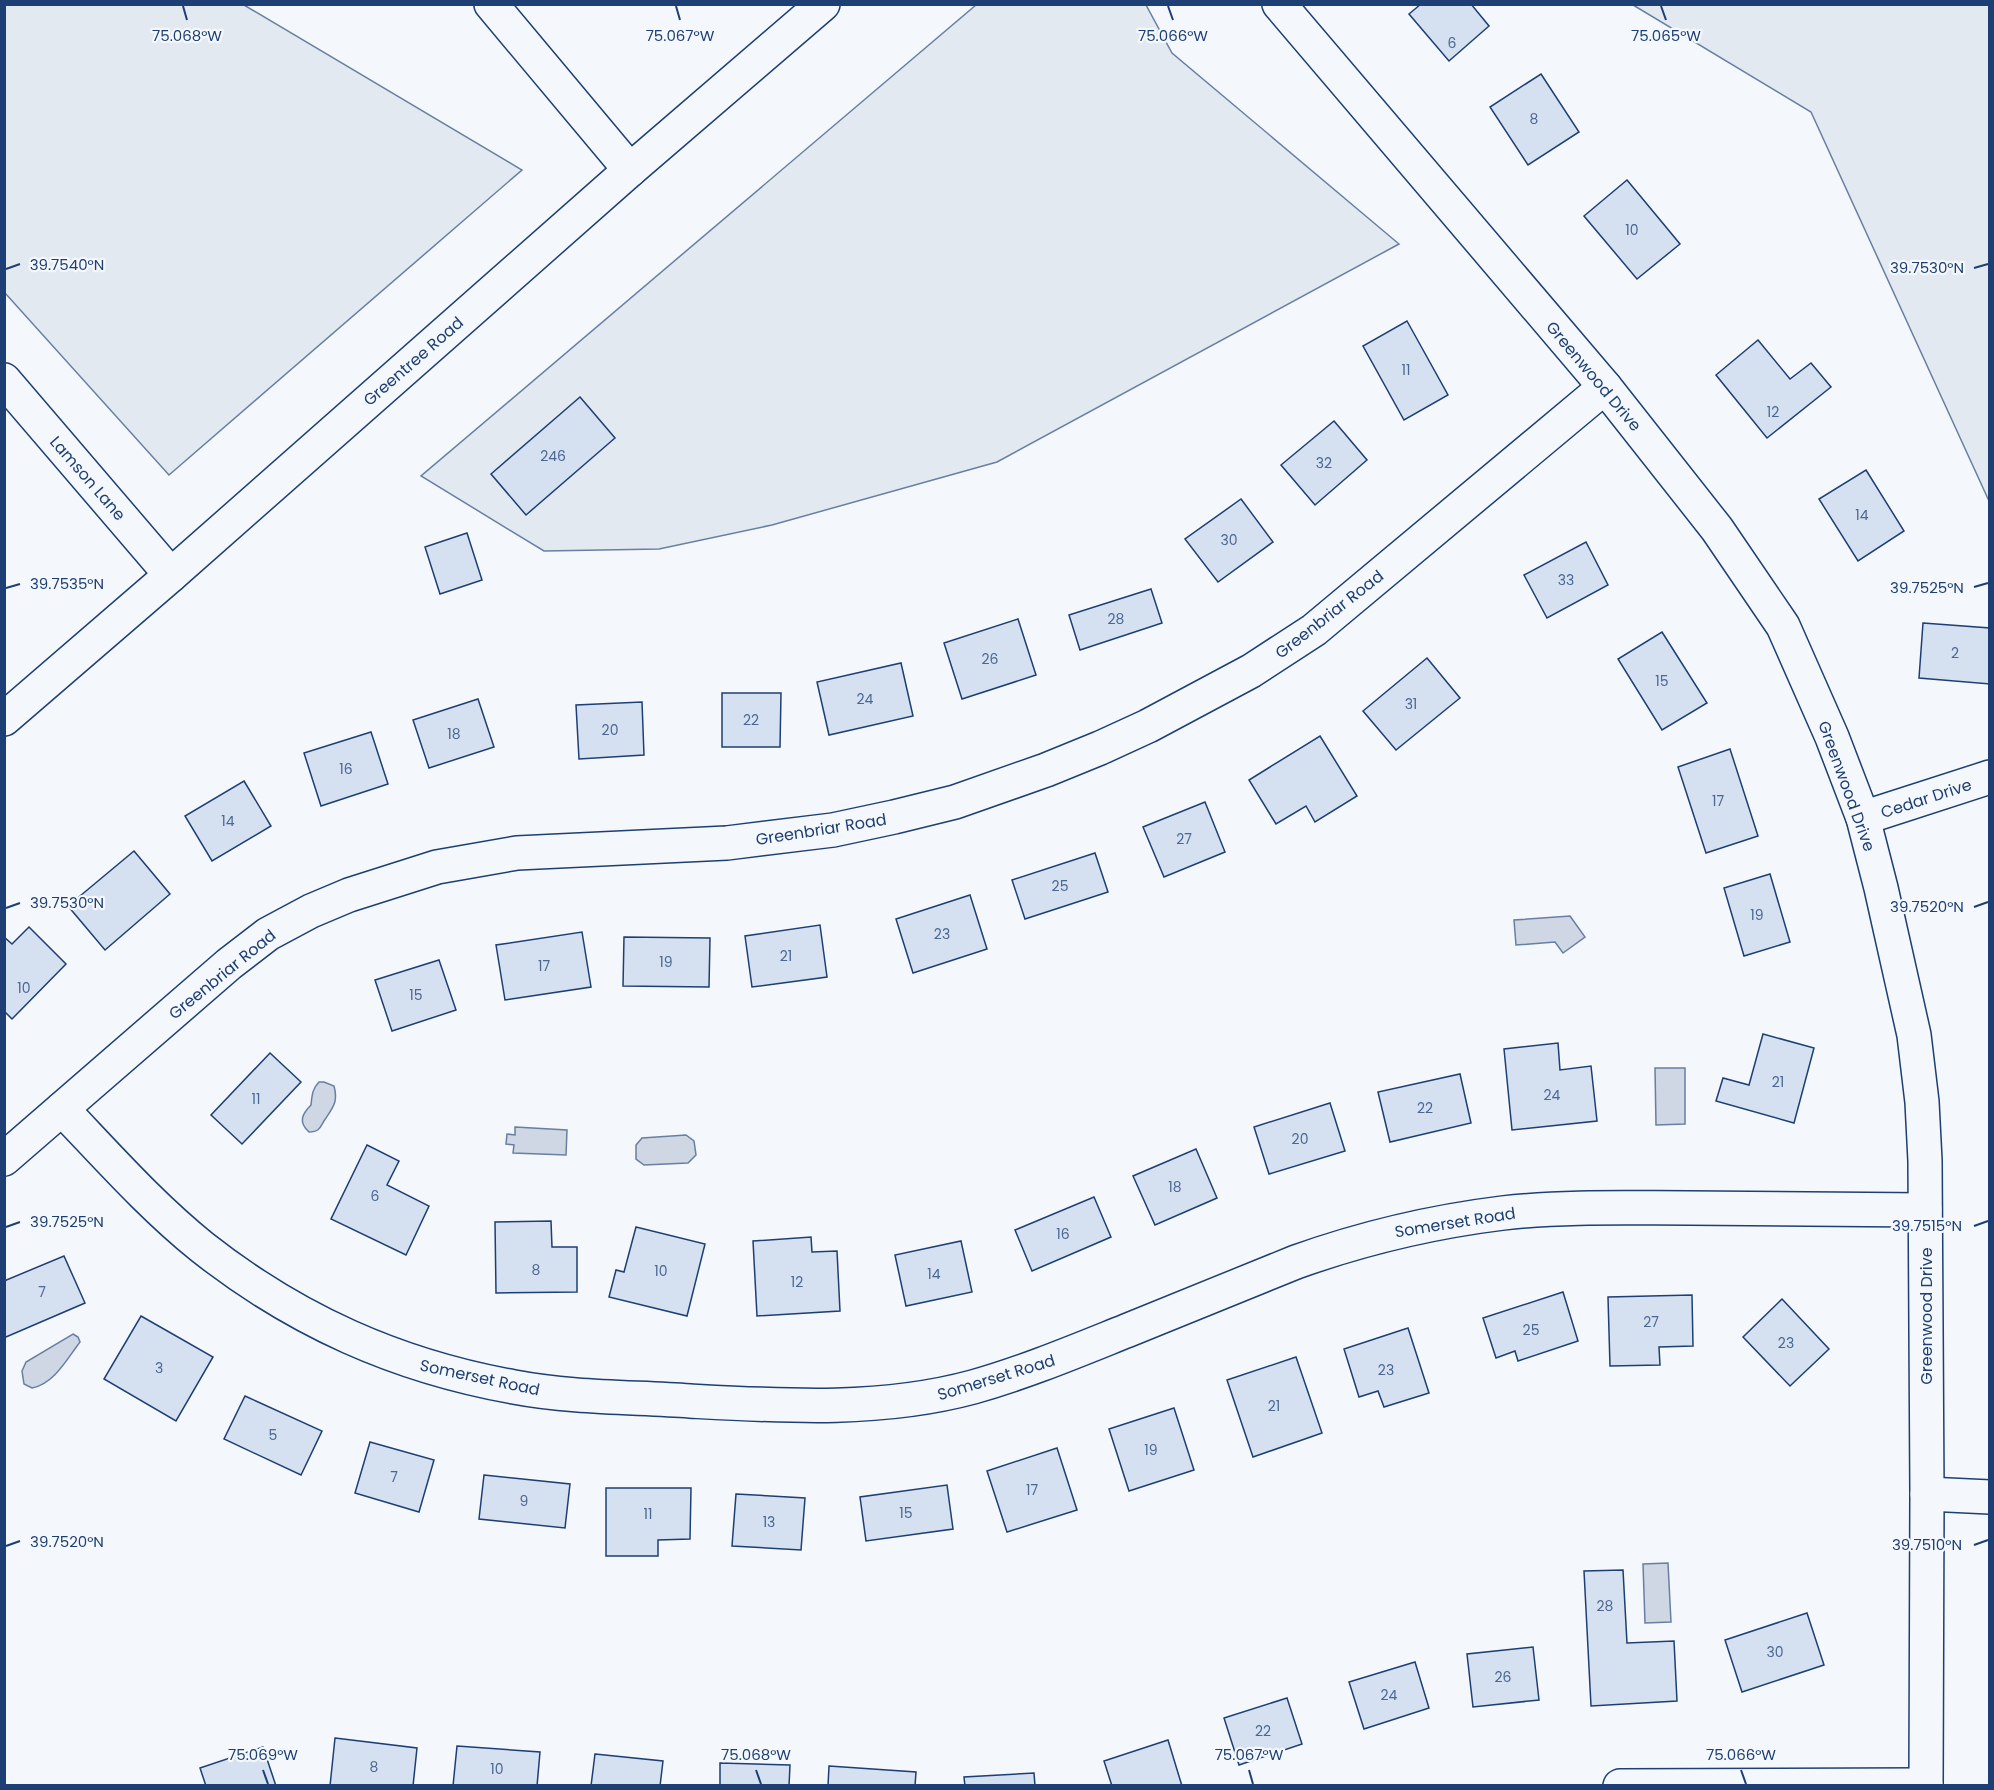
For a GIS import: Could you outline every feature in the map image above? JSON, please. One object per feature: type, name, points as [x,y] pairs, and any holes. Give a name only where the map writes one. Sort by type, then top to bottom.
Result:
[{"type":"street","points":[[491,4],[630,170]]},
{"type":"street","name":"Greentree Road","points":[[4,719],[171,576],[630,170],[823,4]]},
{"type":"street","name":"Greenwood Drive","points":[[1279,4],[1605,387],[1717,529],[1783,626],[1832,737],[1863,818],[1914,1035],[1922,1102],[1928,1494],[1926,1785]]},
{"type":"street","name":"Lamson Lane","points":[[4,380],[171,576]]},
{"type":"street","name":"Greenbriar Road","points":[[4,1159],[230,964],[268,934],[311,911],[349,895],[437,867],[517,853],[727,843],[833,830],[955,802],[1046,770],[1138,731],[1251,671],[1314,630],[1605,387]]},
{"type":"street","name":"Cedar Drive","points":[[1863,818],[1989,777]]},
{"type":"street","name":"Somerset Road","points":[[62,1109],[163,1213],[203,1248],[257,1286],[315,1321],[368,1347],[420,1366],[515,1388],[555,1393],[763,1405],[851,1405],[931,1396],[973,1387],[1043,1365],[1338,1247],[1374,1236],[1464,1218],[1595,1207],[1925,1210]]},
{"type":"street","points":[[1928,1494],[1989,1497]]},
{"type":"street","points":[[1620,1785],[1926,1785]]},
{"type":"shaded area","points":[[4,5],[244,5],[522,170],[169,475],[5,293]]},
{"type":"shaded area","points":[[976,5],[1146,5],[1172,53],[1399,244],[997,462],[772,525],[659,549],[544,551],[421,476]]},
{"type":"shaded area","points":[[1633,5],[1989,5],[1989,501],[1811,112]]},
{"type":"shaded area","points":[[1570,916],[1585,937],[1563,953],[1555,942],[1516,945],[1514,920]]},
{"type":"shaded area","points":[[1655,1068],[1685,1068],[1685,1124],[1656,1125]]},
{"type":"shaded area","points":[[319,1082],[334,1086],[335,1100],[320,1128],[309,1132],[303,1125],[302,1118],[311,1105],[314,1090]]},
{"type":"shaded area","points":[[515,1127],[567,1130],[566,1155],[513,1153],[514,1145],[506,1144],[507,1134],[515,1135]]},
{"type":"shaded area","points":[[686,1135],[694,1141],[696,1155],[688,1163],[644,1165],[636,1159],[636,1145],[642,1138]]},
{"type":"shaded area","points":[[73,1334],[80,1342],[53,1376],[40,1386],[32,1388],[24,1384],[22,1371],[26,1362]]},
{"type":"shaded area","points":[[1668,1563],[1671,1622],[1645,1623],[1643,1564]]},
{"type":"building","points":[[1421,4],[1471,4],[1489,26],[1449,61],[1409,14]]},
{"type":"building","points":[[1541,74],[1579,132],[1528,165],[1490,107]]},
{"type":"building","points":[[1627,180],[1680,244],[1637,279],[1584,216]]},
{"type":"building","points":[[1407,321],[1448,395],[1404,420],[1363,346]]},
{"type":"building","points":[[1758,340],[1790,379],[1811,363],[1831,387],[1767,438],[1716,375]]},
{"type":"building","points":[[580,397],[615,438],[526,515],[491,474]]},
{"type":"building","points":[[1334,421],[1367,460],[1315,505],[1281,465]]},
{"type":"building","points":[[1866,470],[1904,531],[1858,561],[1819,499]]},
{"type":"building","points":[[1241,499],[1273,542],[1218,582],[1185,539]]},
{"type":"building","points":[[467,533],[482,580],[440,594],[425,547]]},
{"type":"building","points":[[1586,542],[1608,585],[1547,618],[1524,575]]},
{"type":"building","points":[[1151,589],[1162,623],[1080,650],[1069,615]]},
{"type":"building","points":[[1018,619],[1036,675],[962,699],[944,643]]},
{"type":"building","points":[[1923,623],[1990,628],[1990,684],[1919,678]]},
{"type":"building","points":[[1662,632],[1707,703],[1662,730],[1618,659]]},
{"type":"building","points":[[1427,658],[1460,698],[1396,750],[1363,711]]},
{"type":"building","points":[[901,663],[913,716],[829,735],[817,682]]},
{"type":"building","points":[[722,693],[781,693],[780,747],[722,747]]},
{"type":"building","points":[[478,699],[494,747],[429,768],[413,720]]},
{"type":"building","points":[[642,702],[644,755],[579,759],[576,705]]},
{"type":"building","points":[[371,732],[388,784],[321,806],[304,753]]},
{"type":"building","points":[[1320,736],[1357,796],[1315,822],[1306,806],[1276,824],[1249,780]]},
{"type":"building","points":[[1730,749],[1758,836],[1706,853],[1678,767]]},
{"type":"building","points":[[244,781],[271,826],[212,861],[185,816]]},
{"type":"building","points":[[1205,802],[1225,852],[1164,877],[1143,827]]},
{"type":"building","points":[[134,851],[170,894],[105,950],[68,906]]},
{"type":"building","points":[[1095,853],[1108,892],[1025,919],[1012,880]]},
{"type":"building","points":[[1770,874],[1790,942],[1744,956],[1724,888]]},
{"type":"building","points":[[970,895],[987,949],[913,973],[896,919]]},
{"type":"building","points":[[820,925],[827,977],[752,987],[745,936]]},
{"type":"building","points":[[29,927],[66,964],[12,1019],[4,1011],[4,937],[12,944]]},
{"type":"building","points":[[582,932],[591,987],[505,1000],[496,945]]},
{"type":"building","points":[[624,937],[710,938],[709,987],[623,986]]},
{"type":"building","points":[[439,960],[456,1010],[392,1031],[375,980]]},
{"type":"building","points":[[1763,1034],[1814,1048],[1794,1123],[1716,1101],[1723,1078],[1749,1085]]},
{"type":"building","points":[[1558,1043],[1560,1070],[1591,1066],[1597,1121],[1512,1130],[1504,1049]]},
{"type":"building","points":[[270,1053],[301,1082],[242,1144],[211,1115]]},
{"type":"building","points":[[1460,1074],[1471,1123],[1390,1142],[1378,1092]]},
{"type":"building","points":[[1330,1103],[1345,1151],[1269,1174],[1254,1127]]},
{"type":"building","points":[[367,1145],[399,1161],[387,1185],[429,1206],[406,1255],[331,1219]]},
{"type":"building","points":[[1196,1149],[1217,1198],[1155,1225],[1133,1176]]},
{"type":"building","points":[[1094,1197],[1111,1237],[1032,1271],[1015,1230]]},
{"type":"building","points":[[551,1221],[552,1247],[577,1247],[577,1292],[496,1293],[495,1222]]},
{"type":"building","points":[[636,1227],[705,1244],[687,1316],[609,1297],[616,1270],[624,1272]]},
{"type":"building","points":[[811,1237],[812,1252],[837,1251],[840,1311],[757,1316],[753,1241]]},
{"type":"building","points":[[961,1241],[972,1292],[906,1306],[895,1255]]},
{"type":"building","points":[[64,1256],[85,1303],[6,1337],[4,1333],[4,1281]]},
{"type":"building","points":[[1563,1292],[1578,1341],[1518,1361],[1515,1351],[1496,1358],[1483,1318]]},
{"type":"building","points":[[1692,1295],[1693,1346],[1659,1347],[1660,1365],[1610,1366],[1608,1297]]},
{"type":"building","points":[[1782,1299],[1829,1349],[1790,1386],[1743,1337]]},
{"type":"building","points":[[141,1316],[213,1357],[176,1421],[104,1379]]},
{"type":"building","points":[[1408,1328],[1429,1393],[1384,1407],[1378,1391],[1359,1397],[1344,1349]]},
{"type":"building","points":[[1296,1357],[1322,1433],[1253,1457],[1227,1380]]},
{"type":"building","points":[[245,1396],[322,1431],[301,1475],[224,1439]]},
{"type":"building","points":[[1174,1408],[1194,1470],[1129,1491],[1109,1429]]},
{"type":"building","points":[[370,1442],[434,1460],[419,1512],[355,1493]]},
{"type":"building","points":[[1057,1448],[1077,1510],[1007,1532],[987,1471]]},
{"type":"building","points":[[484,1475],[570,1484],[565,1528],[479,1519]]},
{"type":"building","points":[[947,1485],[953,1529],[866,1541],[860,1497]]},
{"type":"building","points":[[606,1488],[691,1488],[690,1539],[658,1540],[658,1556],[606,1556]]},
{"type":"building","points":[[736,1494],[805,1498],[801,1550],[732,1546]]},
{"type":"building","points":[[1623,1570],[1627,1643],[1674,1641],[1677,1701],[1591,1706],[1584,1571]]},
{"type":"building","points":[[1807,1613],[1824,1665],[1742,1692],[1725,1640]]},
{"type":"building","points":[[1533,1647],[1539,1700],[1473,1707],[1467,1654]]},
{"type":"building","points":[[1415,1662],[1429,1708],[1364,1729],[1349,1682]]},
{"type":"building","points":[[1287,1698],[1302,1744],[1239,1765],[1224,1718]]},
{"type":"building","points":[[335,1738],[417,1748],[413,1786],[330,1786]]},
{"type":"building","points":[[1168,1740],[1182,1786],[1112,1786],[1104,1761]]},
{"type":"building","points":[[457,1746],[540,1752],[537,1786],[453,1786]]},
{"type":"building","points":[[263,1747],[276,1786],[206,1786],[200,1768]]},
{"type":"building","points":[[595,1754],[663,1761],[660,1786],[591,1786]]},
{"type":"building","points":[[720,1763],[790,1765],[789,1786],[720,1786]]},
{"type":"building","points":[[829,1766],[916,1772],[915,1786],[828,1786]]},
{"type":"building","points":[[1034,1773],[1035,1786],[965,1786],[964,1777]]}]
